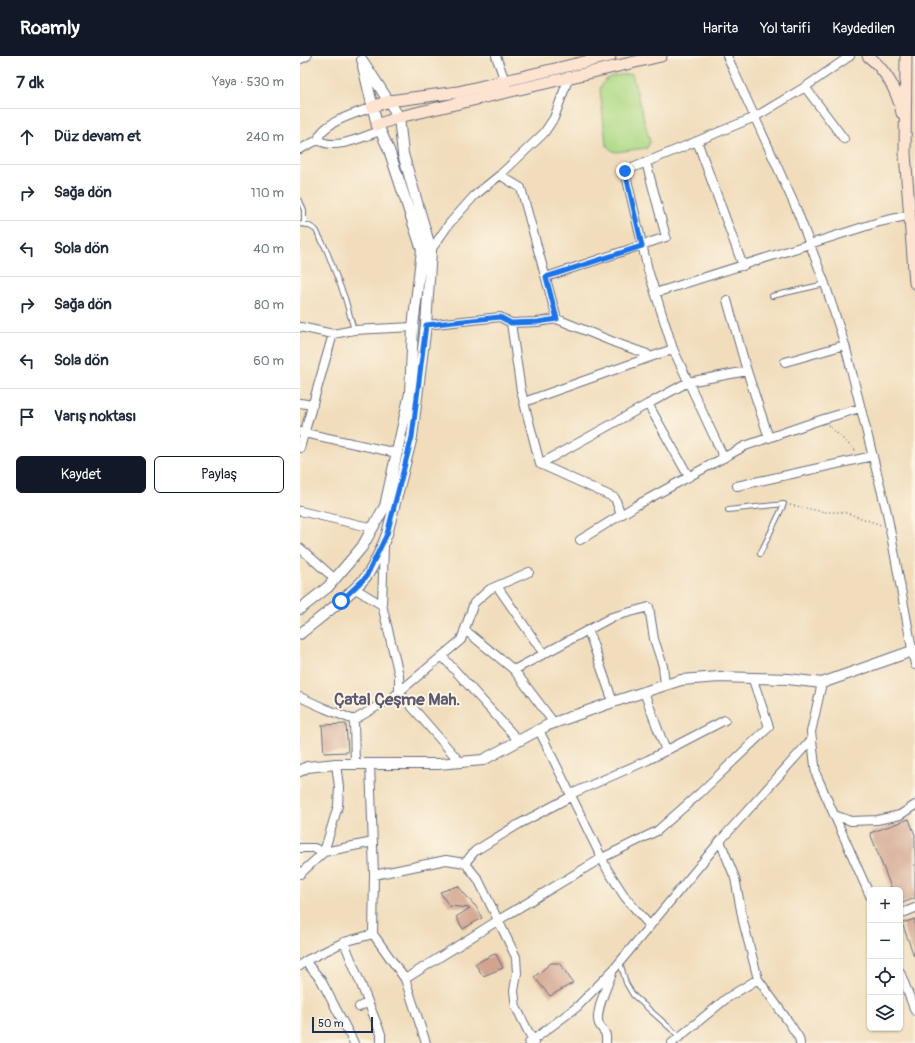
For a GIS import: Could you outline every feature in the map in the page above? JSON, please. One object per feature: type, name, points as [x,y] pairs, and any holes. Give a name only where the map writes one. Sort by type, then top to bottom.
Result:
[{"type":"main road","points":[[372,107],[390,101],[458,92],[595,58],[610,56]]},
{"type":"main road","points":[[378,128],[399,117],[661,56]]},
{"type":"main road","points":[[868,56],[876,62],[892,85],[901,105],[906,128]]},
{"type":"main road","points":[[906,56],[906,154],[915,283]]},
{"type":"street","points":[[496,56],[505,81]]},
{"type":"street","points":[[727,56],[796,208],[825,284],[845,346],[890,529],[915,665]]},
{"type":"street","points":[[724,458],[673,349],[648,270],[625,171],[755,117],[805,87],[850,56]]},
{"type":"street","points":[[300,634],[341,601],[366,577],[384,542],[412,437],[426,325],[432,250],[403,154],[399,117],[361,58]]},
{"type":"street","points":[[300,609],[328,587],[362,547],[385,506],[410,393],[414,327],[422,250],[389,150],[378,128],[361,58]]},
{"type":"street","points":[[432,250],[449,224],[469,202],[544,133],[554,118],[570,78]]},
{"type":"street","points":[[805,87],[844,139]]},
{"type":"street","points":[[300,149],[318,140],[320,133],[328,125],[372,107]]},
{"type":"street","points":[[318,140],[323,143],[340,143],[378,128]]},
{"type":"street","points":[[697,141],[743,266]]},
{"type":"street","points":[[546,277],[666,237],[646,162]]},
{"type":"street","points":[[500,175],[521,188],[557,319]]},
{"type":"street","points":[[656,293],[879,222],[910,214]]},
{"type":"street","points":[[727,300],[747,371],[769,438]]},
{"type":"street","points":[[426,325],[500,317],[511,323],[538,322],[557,319],[647,354],[650,357]]},
{"type":"street","points":[[511,323],[521,391],[540,464]]},
{"type":"street","points":[[300,327],[333,334],[354,330],[414,327]]},
{"type":"street","points":[[300,448],[302,433],[313,405],[333,334]]},
{"type":"street","points":[[785,362],[845,346]]},
{"type":"street","points":[[524,402],[673,349]]},
{"type":"street","points":[[540,464],[688,382],[747,371]]},
{"type":"street","points":[[300,403],[313,405]]},
{"type":"street","points":[[648,404],[689,477]]},
{"type":"street","points":[[580,540],[621,515],[745,446],[822,419],[860,408]]},
{"type":"street","points":[[302,433],[397,453]]},
{"type":"street","points":[[737,486],[873,456]]},
{"type":"street","points":[[540,464],[615,498],[621,515]]},
{"type":"street","points":[[300,512],[373,528]]},
{"type":"street","points":[[384,542],[382,605],[399,675],[399,692],[460,762]]},
{"type":"street","points":[[300,548],[334,579]]},
{"type":"street","points":[[354,720],[393,697],[461,640],[474,603],[490,589],[529,572]]},
{"type":"street","points":[[497,586],[544,654]]},
{"type":"street","points":[[354,588],[382,605]]},
{"type":"street","points":[[514,670],[612,617],[649,607],[654,639],[663,666],[665,686]]},
{"type":"street","points":[[465,630],[514,670],[554,723]]},
{"type":"street","points":[[588,630],[613,702]]},
{"type":"street","points":[[300,771],[307,767],[336,764],[438,764],[483,760],[554,723],[681,680],[712,677],[788,679],[822,683],[913,651]]},
{"type":"street","points":[[442,656],[519,742]]},
{"type":"street","points":[[405,979],[497,921],[602,858],[657,830],[700,793],[768,727],[752,678]]},
{"type":"street","points":[[822,683],[811,732],[816,774],[867,889]]},
{"type":"street","points":[[644,692],[666,751]]},
{"type":"street","points":[[300,697],[354,720]]},
{"type":"street","points":[[354,720],[355,764]]},
{"type":"street","points":[[465,864],[475,851],[571,795],[666,751],[725,720]]},
{"type":"street","points":[[539,730],[615,883],[650,926]]},
{"type":"street","points":[[374,875],[446,860],[465,864],[478,879],[497,921],[516,957],[517,973],[514,991],[516,1007],[532,1042],[577,1007],[614,968],[720,841],[812,739]]},
{"type":"street","points":[[300,874],[324,852],[338,806],[339,787],[336,764]]},
{"type":"street","points":[[370,764],[374,875],[373,934],[405,979],[426,1043]]},
{"type":"street","points":[[834,815],[851,821],[877,820],[900,815],[915,805]]},
{"type":"street","points":[[720,841],[735,878],[743,921],[758,979],[788,1021],[799,1038],[800,1043]]},
{"type":"street","points":[[300,848],[314,848],[324,852],[373,842]]},
{"type":"street","points":[[903,913],[915,908]]},
{"type":"street","points":[[354,1043],[321,980],[302,963],[344,942],[373,934]]},
{"type":"street","points":[[344,942],[381,1034],[381,1043]]},
{"type":"street","points":[[606,1043],[605,1031],[599,1024],[598,1017],[599,1008],[614,968]]},
{"type":"street","points":[[672,1043],[727,998],[758,979]]},
{"type":"street","points":[[903,980],[915,1011]]},
{"type":"street","points":[[359,1007],[368,1002]]},
{"type":"lane","points":[[300,201],[305,216],[302,224],[311,226],[316,230],[326,249],[345,298],[354,330]]},
{"type":"lane","points":[[772,296],[825,284]]},
{"type":"lane","points":[[728,510],[784,504]]},
{"type":"lane","points":[[760,554],[784,504]]},
{"type":"lane","points":[[620,961],[626,983],[633,995],[680,1037]]},
{"type":"path","points":[[822,419],[864,458]]},
{"type":"path","points":[[784,504],[825,512],[844,512],[890,529]]},
{"type":"green space","points":[[632,74],[650,142],[647,148],[615,152],[606,144],[600,90],[604,81],[612,77]]},
{"type":"building","points":[[346,724],[348,752],[324,753],[322,725]]},
{"type":"building","points":[[909,819],[915,835],[915,898],[903,903],[903,887],[891,887],[870,833]]},
{"type":"building","points":[[458,886],[475,905],[482,918],[463,929],[456,917],[470,908],[449,906],[440,892]]},
{"type":"building","points":[[915,919],[915,956],[903,926],[903,923]]},
{"type":"building","points":[[496,954],[503,968],[483,976],[475,964]]},
{"type":"building","points":[[551,963],[560,963],[573,983],[550,996],[534,977]]},
{"type":"district","name":"Çatal Çeşme Mah.","points":[[397,699]]},
{"type":"route","points":[[341,601],[366,577],[387,534],[412,437],[426,325],[500,317],[511,323],[538,322],[557,319],[546,277],[642,246],[625,171]]}]
